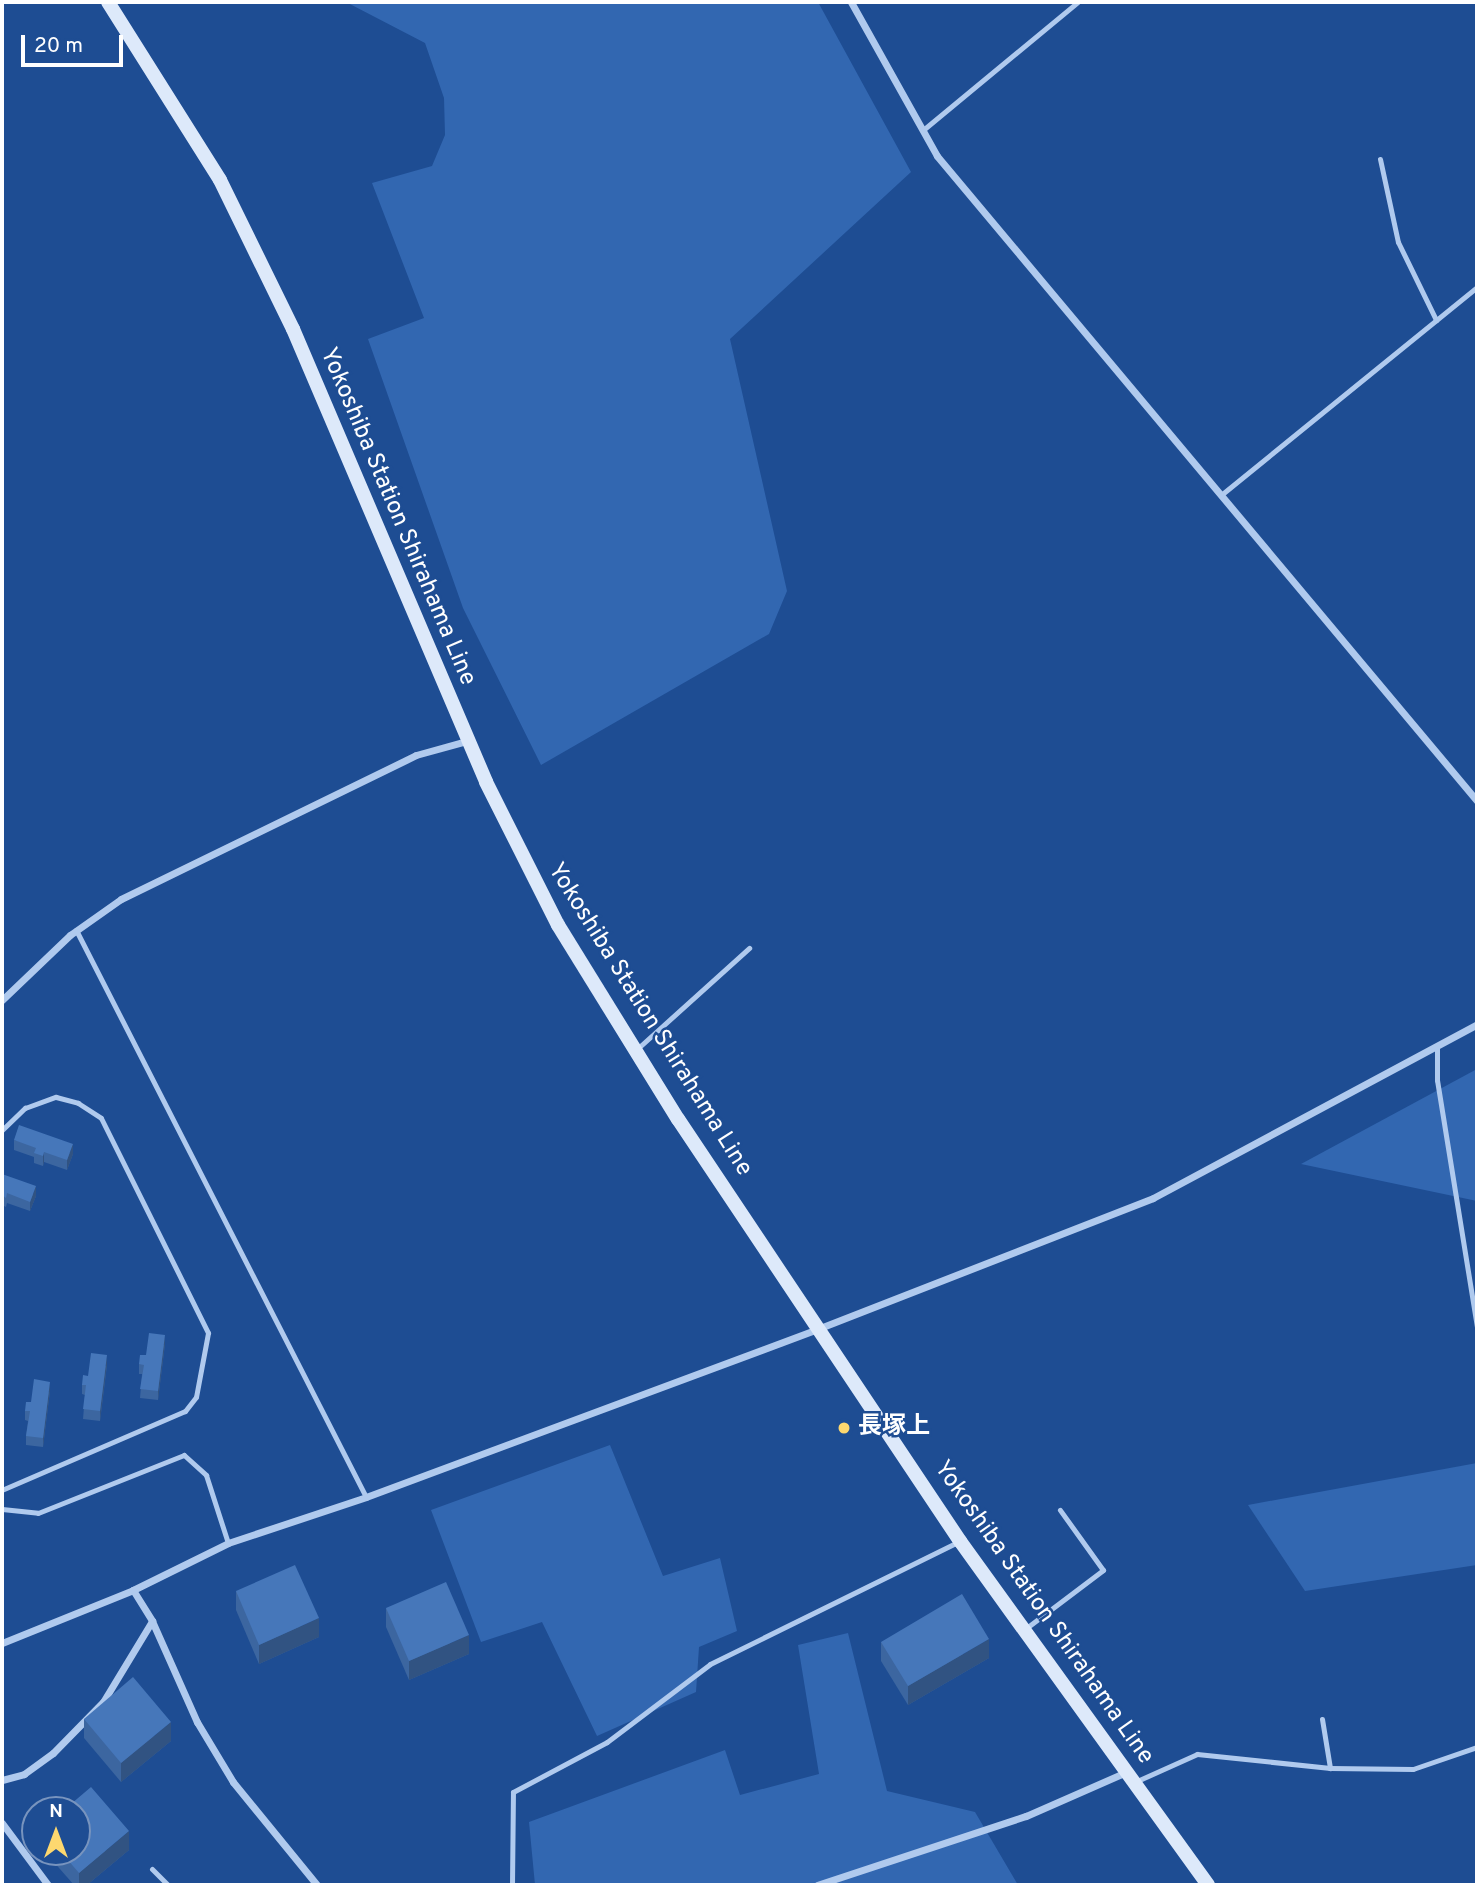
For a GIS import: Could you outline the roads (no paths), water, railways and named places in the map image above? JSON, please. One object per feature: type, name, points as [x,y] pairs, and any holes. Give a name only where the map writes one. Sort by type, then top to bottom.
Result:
[{"type":"main road","name":"Yokoshiba Station Shirahama Line","points":[[108,2],[220,180],[293,329],[467,741],[558,925],[635,1050],[960,1541],[1208,1885]]},
{"type":"street","points":[[851,2],[937,156],[1477,801]]},
{"type":"street","points":[[2,1000],[76,930],[121,899],[391,767],[467,741]]},
{"type":"street","points":[[2,1643],[133,1590],[228,1543],[366,1497],[820,1328],[1153,1198],[1477,1024]]},
{"type":"street","points":[[133,1590],[152,1621],[197,1722],[233,1782],[317,1885]]},
{"type":"street","points":[[2,1780],[24,1774],[53,1753],[103,1702],[152,1621]]},
{"type":"street","points":[[817,1885],[1026,1816],[1130,1777]]},
{"type":"street","points":[[2,1823],[48,1885]]},
{"type":"lane","points":[[923,131],[1078,2]]},
{"type":"lane","points":[[1380,159],[1398,242],[1436,320]]},
{"type":"lane","points":[[1221,495],[1477,287]]},
{"type":"lane","points":[[76,930],[366,1497]]},
{"type":"lane","points":[[635,1050],[749,948]]},
{"type":"lane","points":[[1437,1046],[1437,1080],[1477,1327]]},
{"type":"lane","points":[[2,1130],[25,1108],[56,1097],[78,1103],[101,1118],[208,1333],[196,1397],[185,1411],[2,1490]]},
{"type":"lane","points":[[2,1509],[38,1513],[184,1455],[206,1475],[228,1543]]},
{"type":"lane","points":[[1024,1630],[1103,1570],[1060,1510]]},
{"type":"lane","points":[[512,1885],[513,1791],[607,1742],[710,1664],[960,1541]]},
{"type":"lane","points":[[1322,1719],[1331,1768]]},
{"type":"lane","points":[[1130,1777],[1197,1754],[1331,1768],[1413,1769],[1477,1747]]},
{"type":"lane","points":[[152,1869],[168,1885]]},
{"type":"place","name":"長塚上","points":[[844,1428]]}]
